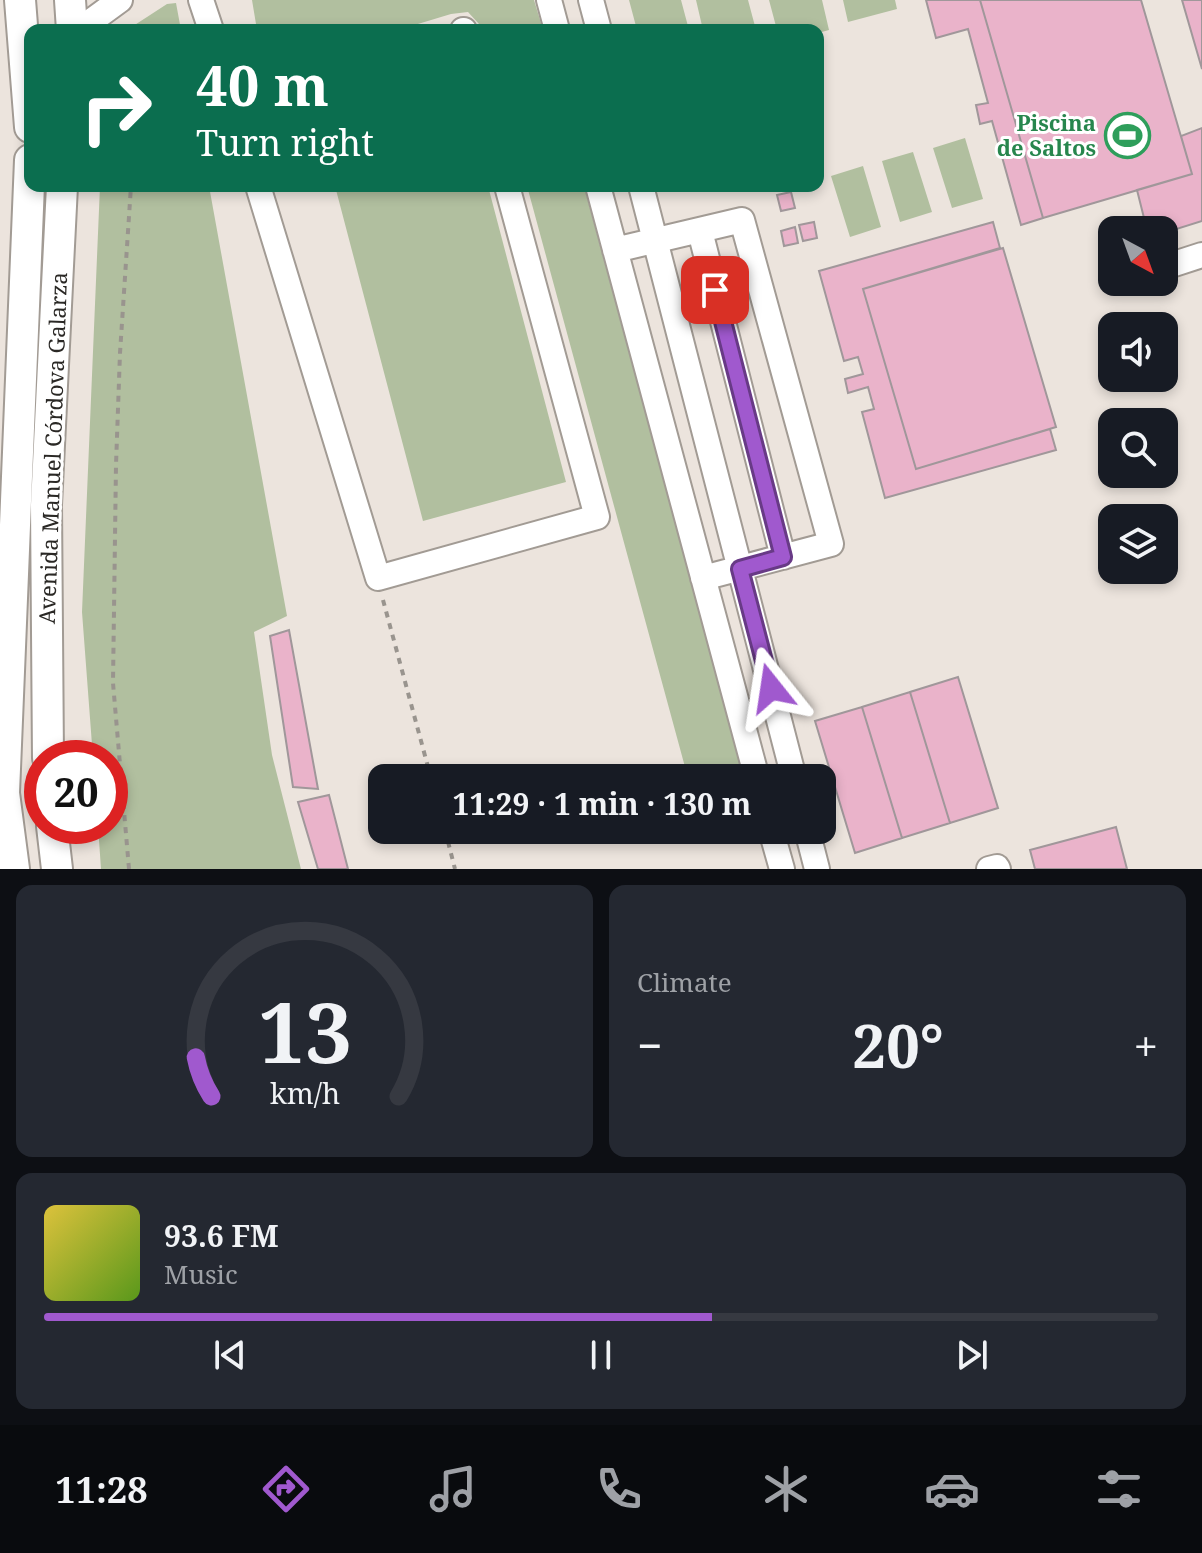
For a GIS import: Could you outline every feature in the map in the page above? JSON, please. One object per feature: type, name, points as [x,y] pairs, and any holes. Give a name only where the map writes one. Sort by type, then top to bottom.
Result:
[{"type":"main road","points":[[20,0],[24,51]]},
{"type":"main road","points":[[70,0],[72,24]]},
{"type":"main road","name":"Avenida Manuel Córdova Galarza","points":[[14,869],[4,793],[29,192]]},
{"type":"main road","name":"Avenida Manuel Córdova Galarza","points":[[48,740],[46,505],[62,192]]},
{"type":"main road","points":[[54,844],[57,869]]},
{"type":"street","points":[[87,24],[120,0]]},
{"type":"street","points":[[201,0],[209,24]]},
{"type":"street","points":[[549,0],[555,24]]},
{"type":"street","points":[[591,0],[597,24]]},
{"type":"street","points":[[260,192],[378,578],[597,517],[509,192]]},
{"type":"street","points":[[600,192],[753,764]]},
{"type":"street","points":[[642,192],[790,764]]},
{"type":"street","points":[[615,250],[742,220],[831,544],[703,578]]},
{"type":"street","points":[[700,231],[783,557]]},
{"type":"street","points":[[1178,263],[1202,255]]},
{"type":"street","points":[[775,844],[782,869]]},
{"type":"street","points":[[811,844],[817,869]]},
{"type":"street","points":[[989,869],[998,869]]},
{"type":"path","points":[[129,869],[113,683],[120,353],[131,192]]},
{"type":"path","points":[[378,578],[427,764]]},
{"type":"path","points":[[449,844],[455,869]]},
{"type":"green space","points":[[252,0],[534,0],[541,24],[479,24],[468,12],[418,24],[256,24]]},
{"type":"green space","points":[[629,0],[681,0],[687,24],[635,24]]},
{"type":"green space","points":[[696,0],[748,0],[754,24],[702,24]]},
{"type":"green space","points":[[769,0],[822,0],[829,30],[824,31],[824,24],[775,24]]},
{"type":"green space","points":[[843,0],[895,0],[897,9],[848,22]]},
{"type":"green space","points":[[176,3],[180,24],[136,24],[167,4]]},
{"type":"green space","points":[[965,138],[983,199],[952,208],[933,148]]},
{"type":"green space","points":[[913,152],[932,212],[900,222],[882,161]]},
{"type":"green space","points":[[863,166],[881,227],[850,237],[831,176]]},
{"type":"green space","points":[[100,192],[210,192],[287,616],[254,632],[272,755],[301,869],[101,869],[99,844],[128,844],[128,740],[92,740],[82,612]]},
{"type":"green space","points":[[337,192],[490,192],[566,482],[423,521]]},
{"type":"green space","points":[[529,192],[586,192],[740,764],[684,764]]},
{"type":"building","points":[[926,0],[980,0],[1043,218],[1021,225],[992,121],[980,124],[976,105],[988,103],[968,29],[936,38]]},
{"type":"building","points":[[980,0],[1141,0],[1192,174],[1043,218]]},
{"type":"building","points":[[1182,0],[1202,0],[1202,69]]},
{"type":"building","points":[[1202,128],[1202,221],[1178,229],[1178,216],[1144,216],[1137,190],[1192,174],[1181,136]]},
{"type":"building","points":[[791,192],[795,208],[781,211],[777,195]]},
{"type":"building","points":[[814,222],[817,238],[803,241],[799,225]]},
{"type":"building","points":[[993,222],[1000,248],[863,289],[916,469],[1050,429],[1056,450],[885,498],[862,412],[874,409],[868,387],[848,393],[845,379],[863,374],[858,357],[844,361],[819,271]]},
{"type":"building","points":[[795,227],[798,243],[784,246],[781,231]]},
{"type":"building","points":[[1003,248],[1056,427],[916,469],[863,289]]},
{"type":"building","points":[[289,630],[318,789],[293,787],[270,636]]},
{"type":"building","points":[[958,677],[998,808],[950,823],[910,692]]},
{"type":"building","points":[[910,692],[950,823],[902,838],[862,707]]},
{"type":"building","points":[[862,707],[902,838],[855,853],[836,790],[836,764],[828,764],[815,721]]},
{"type":"building","points":[[329,795],[348,869],[318,869],[298,802]]},
{"type":"building","points":[[1116,827],[1127,869],[1035,869],[1030,850]]},
{"type":"place","name":"Piscina de Saltos","points":[[1127,136]]},
{"type":"route","points":[[715,290],[783,557],[740,569],[771,688]]}]
